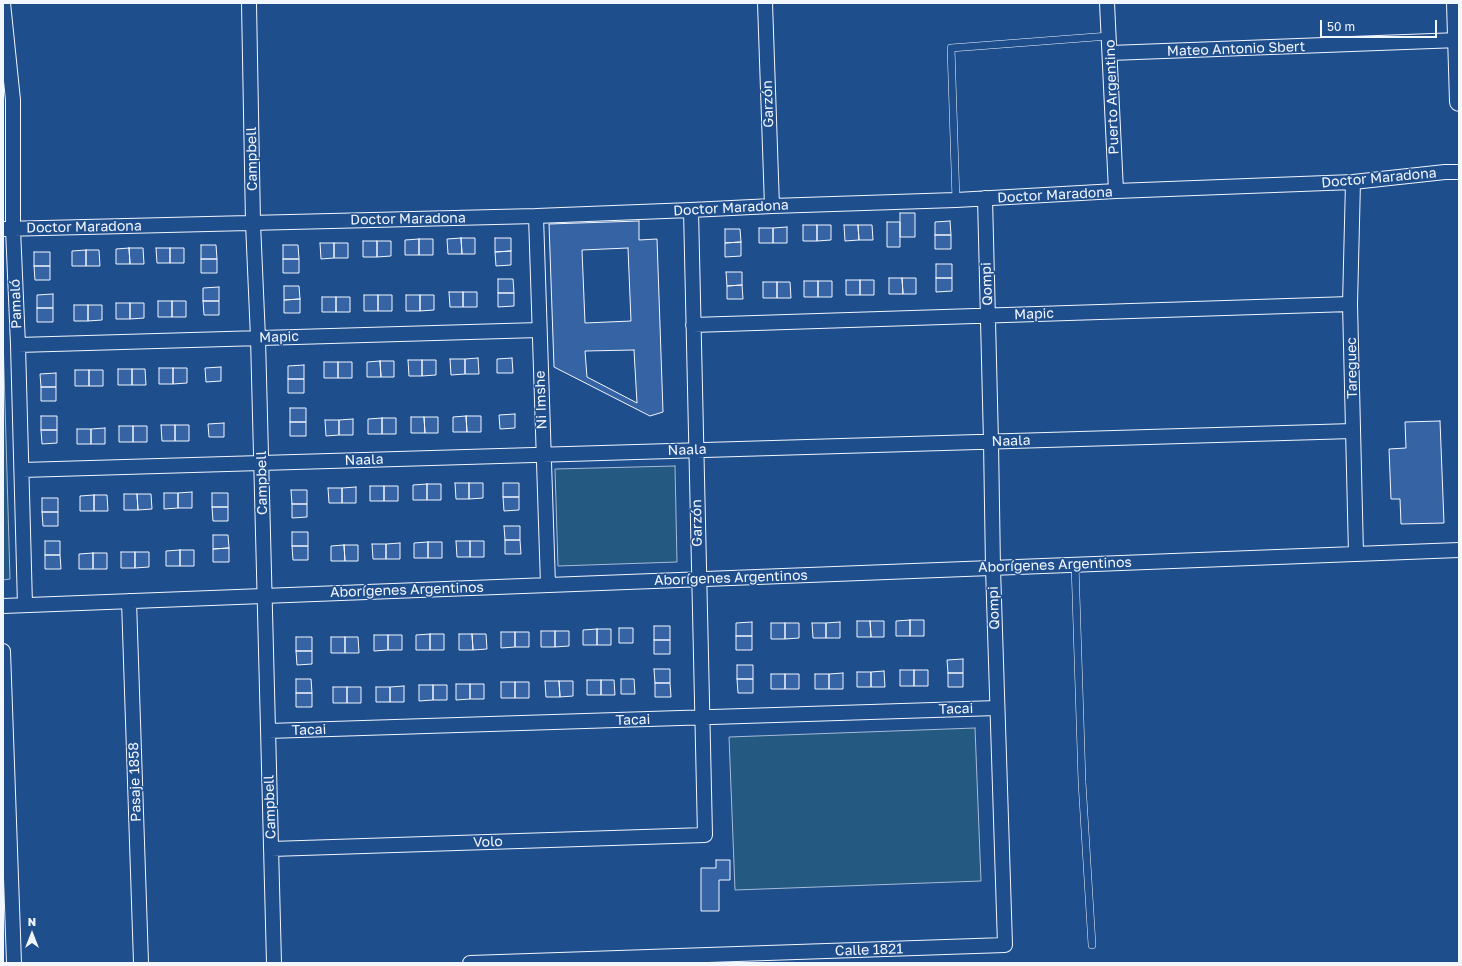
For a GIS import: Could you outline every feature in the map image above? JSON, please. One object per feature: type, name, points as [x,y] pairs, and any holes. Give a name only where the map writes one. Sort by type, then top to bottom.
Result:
[{"type":"street","name":"Pamaló","points":[[3,3],[13,100],[8,229],[18,345],[25,605]]},
{"type":"street","name":"Campbell","points":[[249,3],[253,223],[258,338],[274,963]]},
{"type":"street","name":"Garzón","points":[[765,3],[772,206]]},
{"type":"street","name":"Puerto Argentino","points":[[1107,3],[1116,191]]},
{"type":"street","points":[[1456,3],[1459,102]]},
{"type":"street","name":"Mateo Antonio Sbert","points":[[1110,53],[1458,40]]},
{"type":"street","name":"Doctor Maradona","points":[[8,229],[536,216],[956,200],[1116,191],[1353,182],[1445,172],[1459,172]]},
{"type":"street","name":"Tareguec","points":[[1353,182],[1350,304],[1356,554]]},
{"type":"street","name":"Qompi","points":[[985,198],[993,568],[1005,945]]},
{"type":"street","name":"Garzón","points":[[691,210],[698,579],[705,835]]},
{"type":"street","name":"Ni Imshe","points":[[536,216],[548,585]]},
{"type":"street","name":"Mapic","points":[[693,325],[1350,304]]},
{"type":"street","name":"Mapic","points":[[18,345],[539,330]]},
{"type":"street","name":"Naala","points":[[22,470],[1353,431]]},
{"type":"street","name":"Aborígenes Argentinos","points":[[3,606],[1459,550]]},
{"type":"street","name":"Pasaje 1858","points":[[129,601],[141,963]]},
{"type":"street","points":[[3,651],[14,963]]},
{"type":"street","name":"Tacai","points":[[268,731],[997,708]]},
{"type":"street","name":"Volo","points":[[271,849],[705,835]]},
{"type":"street","name":"Calle 1821","points":[[470,963],[1005,945]]},
{"type":"lane","points":[[956,200],[951,48],[1109,36]]},
{"type":"lane","points":[[1075,564],[1082,782],[1092,945]]},
{"type":"shaded area","points":[[3,335],[10,579],[3,580]]},
{"type":"shaded area","points":[[675,466],[677,562],[558,566],[555,469]]},
{"type":"shaded area","points":[[975,728],[981,881],[735,890],[729,737]]},
{"type":"building","points":[[900,213],[915,213],[915,237],[900,237]]},
{"type":"building","points":[[639,221],[639,240],[657,239],[663,412],[650,416],[554,367],[549,224]],"holes":[[[628,248],[631,321],[585,323],[582,250]],[[634,350],[637,403],[587,377],[585,351]]]},
{"type":"building","points":[[950,221],[951,235],[935,235],[935,222]]},
{"type":"building","points":[[887,222],[900,222],[900,247],[887,247]]},
{"type":"building","points":[[803,225],[817,225],[817,241],[803,241]]},
{"type":"building","points":[[817,225],[831,225],[831,240],[817,241]]},
{"type":"building","points":[[844,225],[858,225],[859,240],[845,241]]},
{"type":"building","points":[[858,225],[872,225],[873,240],[859,240]]},
{"type":"building","points":[[787,227],[787,243],[773,243],[773,228]]},
{"type":"building","points":[[759,228],[773,228],[773,243],[759,243]]},
{"type":"building","points":[[725,229],[740,229],[741,242],[725,243]]},
{"type":"building","points":[[935,235],[951,235],[951,249],[935,249]]},
{"type":"building","points":[[461,238],[462,254],[448,254],[447,239]]},
{"type":"building","points":[[461,238],[475,238],[475,254],[462,254]]},
{"type":"building","points":[[495,238],[511,238],[511,251],[495,252]]},
{"type":"building","points":[[419,239],[419,255],[405,255],[405,240]]},
{"type":"building","points":[[419,239],[433,239],[433,255],[419,255]]},
{"type":"building","points":[[363,241],[377,241],[377,257],[363,257]]},
{"type":"building","points":[[377,241],[391,241],[391,256],[377,257]]},
{"type":"building","points":[[741,242],[741,256],[725,257],[725,243]]},
{"type":"building","points":[[320,243],[334,243],[334,258],[321,259]]},
{"type":"building","points":[[334,243],[348,243],[348,258],[334,258]]},
{"type":"building","points":[[201,245],[216,245],[217,259],[201,259]]},
{"type":"building","points":[[283,245],[298,245],[299,259],[283,259]]},
{"type":"building","points":[[129,248],[130,264],[116,264],[116,249]]},
{"type":"building","points":[[129,248],[143,248],[144,264],[130,264]]},
{"type":"building","points":[[156,248],[170,248],[170,263],[157,263]]},
{"type":"building","points":[[170,248],[184,248],[184,263],[170,263]]},
{"type":"building","points":[[86,250],[86,266],[72,266],[72,251]]},
{"type":"building","points":[[86,250],[99,250],[100,266],[86,266]]},
{"type":"building","points":[[511,251],[511,265],[496,266],[495,252]]},
{"type":"building","points":[[34,252],[50,252],[50,266],[34,266]]},
{"type":"building","points":[[201,259],[217,259],[217,273],[201,273]]},
{"type":"building","points":[[283,259],[299,259],[299,273],[283,273]]},
{"type":"building","points":[[936,264],[952,264],[952,278],[936,278]]},
{"type":"building","points":[[34,266],[50,266],[50,280],[35,280]]},
{"type":"building","points":[[726,272],[742,272],[742,285],[727,286]]},
{"type":"building","points":[[889,278],[902,278],[903,294],[889,294]]},
{"type":"building","points":[[902,278],[916,278],[916,294],[903,294]]},
{"type":"building","points":[[936,278],[952,278],[952,291],[936,292]]},
{"type":"building","points":[[498,279],[513,279],[514,293],[498,293]]},
{"type":"building","points":[[846,280],[860,280],[860,295],[846,295]]},
{"type":"building","points":[[860,280],[874,280],[874,295],[860,295]]},
{"type":"building","points":[[804,281],[818,281],[818,297],[804,297]]},
{"type":"building","points":[[818,281],[832,281],[832,297],[818,297]]},
{"type":"building","points":[[763,282],[777,282],[777,298],[763,298]]},
{"type":"building","points":[[777,282],[790,282],[791,298],[777,298]]},
{"type":"building","points":[[742,285],[743,299],[727,299],[727,286]]},
{"type":"building","points":[[284,286],[299,286],[300,299],[284,300]]},
{"type":"building","points":[[219,287],[219,301],[203,301],[203,288]]},
{"type":"building","points":[[449,292],[463,292],[463,307],[450,307]]},
{"type":"building","points":[[463,292],[477,292],[477,307],[463,307]]},
{"type":"building","points":[[498,293],[514,293],[514,306],[498,307]]},
{"type":"building","points":[[53,294],[53,308],[37,308],[37,295]]},
{"type":"building","points":[[364,295],[378,295],[378,311],[364,311]]},
{"type":"building","points":[[378,295],[392,295],[392,311],[378,311]]},
{"type":"building","points":[[406,295],[420,295],[420,311],[406,311]]},
{"type":"building","points":[[420,295],[434,295],[434,310],[420,311]]},
{"type":"building","points":[[322,297],[336,297],[336,312],[322,312]]},
{"type":"building","points":[[336,297],[350,297],[350,312],[336,312]]},
{"type":"building","points":[[300,299],[300,313],[284,313],[284,300]]},
{"type":"building","points":[[158,301],[172,301],[172,317],[158,317]]},
{"type":"building","points":[[172,301],[186,301],[186,317],[172,317]]},
{"type":"building","points":[[203,301],[219,301],[219,315],[204,315]]},
{"type":"building","points":[[116,303],[130,303],[130,319],[116,319]]},
{"type":"building","points":[[130,303],[144,303],[144,318],[130,319]]},
{"type":"building","points":[[74,305],[88,305],[88,321],[74,321]]},
{"type":"building","points":[[88,305],[102,305],[102,320],[88,321]]},
{"type":"building","points":[[37,308],[53,308],[53,322],[37,322]]},
{"type":"building","points":[[478,358],[479,374],[465,374],[465,359]]},
{"type":"building","points":[[512,358],[513,373],[497,373],[497,359]]},
{"type":"building","points":[[450,359],[465,359],[465,374],[451,375]]},
{"type":"building","points":[[408,360],[422,360],[422,376],[409,376]]},
{"type":"building","points":[[422,360],[436,360],[436,375],[422,376]]},
{"type":"building","points":[[380,361],[381,377],[367,377],[367,362]]},
{"type":"building","points":[[380,361],[394,361],[394,377],[381,377]]},
{"type":"building","points":[[324,362],[338,362],[338,378],[324,378]]},
{"type":"building","points":[[338,362],[352,362],[352,378],[338,378]]},
{"type":"building","points":[[304,365],[304,379],[288,379],[288,366]]},
{"type":"building","points":[[221,367],[221,381],[206,382],[205,368]]},
{"type":"building","points":[[159,368],[173,368],[173,384],[159,384]]},
{"type":"building","points":[[173,368],[187,368],[187,383],[173,384]]},
{"type":"building","points":[[118,369],[132,369],[132,385],[118,385]]},
{"type":"building","points":[[132,369],[145,369],[146,385],[132,385]]},
{"type":"building","points":[[75,370],[89,370],[89,386],[75,386]]},
{"type":"building","points":[[89,370],[103,370],[103,386],[89,386]]},
{"type":"building","points":[[56,373],[56,387],[41,387],[40,374]]},
{"type":"building","points":[[288,379],[304,379],[304,393],[288,393]]},
{"type":"building","points":[[41,387],[56,387],[56,401],[41,401]]},
{"type":"building","points":[[290,408],[306,408],[306,422],[290,422]]},
{"type":"building","points":[[515,414],[515,428],[500,429],[499,415]]},
{"type":"building","points":[[41,416],[57,416],[57,430],[41,430]]},
{"type":"building","points":[[466,416],[467,432],[453,432],[453,417]]},
{"type":"building","points":[[466,416],[481,416],[481,432],[467,432]]},
{"type":"building","points":[[411,417],[424,417],[425,433],[411,433]]},
{"type":"building","points":[[424,417],[438,417],[438,433],[425,433]]},
{"type":"building","points":[[382,418],[382,434],[368,434],[368,419]]},
{"type":"building","points":[[382,418],[396,418],[396,434],[382,434]]},
{"type":"building","points":[[353,419],[353,435],[339,435],[339,420]]},
{"type":"building","points":[[325,420],[339,420],[339,435],[326,436]]},
{"type":"building","points":[[1440,421],[1444,523],[1401,524],[1400,499],[1391,499],[1389,449],[1406,448],[1405,422]]},
{"type":"building","points":[[290,422],[306,422],[306,436],[290,436]]},
{"type":"building","points":[[224,423],[224,437],[209,437],[208,424]]},
{"type":"building","points":[[161,425],[175,425],[175,441],[162,441]]},
{"type":"building","points":[[175,425],[189,425],[189,441],[175,441]]},
{"type":"building","points":[[119,426],[133,426],[133,442],[119,442]]},
{"type":"building","points":[[133,426],[147,426],[147,442],[133,442]]},
{"type":"building","points":[[105,428],[105,444],[91,444],[91,429]]},
{"type":"building","points":[[77,429],[91,429],[91,444],[77,444]]},
{"type":"building","points":[[41,430],[57,430],[57,443],[42,444]]},
{"type":"building","points":[[455,483],[469,483],[469,499],[456,499]]},
{"type":"building","points":[[469,483],[483,483],[483,498],[469,499]]},
{"type":"building","points":[[503,483],[519,483],[519,497],[503,497]]},
{"type":"building","points":[[427,484],[427,500],[413,500],[413,485]]},
{"type":"building","points":[[427,484],[441,484],[441,500],[427,500]]},
{"type":"building","points":[[370,486],[384,486],[384,501],[370,501]]},
{"type":"building","points":[[384,486],[398,486],[398,501],[384,501]]},
{"type":"building","points":[[356,487],[356,503],[342,503],[342,488]]},
{"type":"building","points":[[328,488],[342,488],[342,503],[329,503]]},
{"type":"building","points":[[291,490],[307,490],[307,504],[292,504]]},
{"type":"building","points":[[192,492],[192,508],[178,508],[178,493]]},
{"type":"building","points":[[164,493],[178,493],[178,508],[164,509]]},
{"type":"building","points":[[212,493],[228,493],[228,507],[212,507]]},
{"type":"building","points":[[124,494],[137,494],[138,510],[124,510]]},
{"type":"building","points":[[137,494],[151,494],[152,509],[138,510]]},
{"type":"building","points":[[94,495],[94,511],[80,511],[80,496]]},
{"type":"building","points":[[94,495],[107,495],[108,511],[94,511]]},
{"type":"building","points":[[503,497],[519,497],[519,510],[504,511]]},
{"type":"building","points":[[42,498],[58,498],[58,512],[42,512]]},
{"type":"building","points":[[292,504],[307,504],[307,517],[292,518]]},
{"type":"building","points":[[212,507],[228,507],[228,521],[213,521]]},
{"type":"building","points":[[42,512],[58,512],[58,526],[43,526]]},
{"type":"building","points":[[504,526],[520,526],[520,540],[505,540]]},
{"type":"building","points":[[292,532],[308,532],[308,546],[292,546]]},
{"type":"building","points":[[213,535],[228,535],[229,548],[213,549]]},
{"type":"building","points":[[505,540],[520,540],[521,554],[505,554]]},
{"type":"building","points":[[45,541],[60,541],[60,555],[45,555]]},
{"type":"building","points":[[456,541],[470,541],[470,557],[457,557]]},
{"type":"building","points":[[470,541],[484,541],[484,557],[470,557]]},
{"type":"building","points":[[428,542],[428,558],[414,558],[414,543]]},
{"type":"building","points":[[428,542],[442,542],[442,558],[428,558]]},
{"type":"building","points":[[400,543],[400,559],[386,559],[386,544]]},
{"type":"building","points":[[372,544],[386,544],[386,559],[373,559]]},
{"type":"building","points":[[344,545],[345,561],[331,561],[331,546]]},
{"type":"building","points":[[344,545],[358,545],[358,561],[345,561]]},
{"type":"building","points":[[292,546],[308,546],[308,560],[293,560]]},
{"type":"building","points":[[229,548],[229,562],[213,562],[213,549]]},
{"type":"building","points":[[180,550],[180,566],[166,566],[166,551]]},
{"type":"building","points":[[180,550],[194,550],[194,566],[180,566]]},
{"type":"building","points":[[121,552],[135,552],[135,568],[121,568]]},
{"type":"building","points":[[135,552],[149,552],[149,567],[135,568]]},
{"type":"building","points":[[93,553],[93,569],[79,569],[79,554]]},
{"type":"building","points":[[93,553],[107,553],[107,569],[93,569]]},
{"type":"building","points":[[45,555],[60,555],[61,569],[45,569]]},
{"type":"building","points":[[910,620],[910,636],[896,636],[896,621]]},
{"type":"building","points":[[910,620],[924,620],[924,636],[910,636]]},
{"type":"building","points":[[857,621],[870,621],[871,637],[857,637]]},
{"type":"building","points":[[870,621],[884,621],[884,637],[871,637]]},
{"type":"building","points":[[752,622],[752,636],[736,636],[736,623]]},
{"type":"building","points":[[840,622],[840,638],[826,638],[826,623]]},
{"type":"building","points":[[771,623],[785,623],[785,639],[771,639]]},
{"type":"building","points":[[785,623],[799,623],[799,638],[785,639]]},
{"type":"building","points":[[812,623],[826,623],[826,638],[813,638]]},
{"type":"building","points":[[654,626],[670,626],[670,640],[654,640]]},
{"type":"building","points":[[619,628],[633,628],[633,643],[619,643]]},
{"type":"building","points":[[597,629],[597,645],[583,645],[583,630]]},
{"type":"building","points":[[597,629],[611,629],[611,645],[597,645]]},
{"type":"building","points":[[541,631],[555,631],[555,647],[541,647]]},
{"type":"building","points":[[555,631],[569,631],[569,646],[555,647]]},
{"type":"building","points":[[501,632],[515,632],[515,647],[501,648]]},
{"type":"building","points":[[515,632],[529,632],[529,647],[515,647]]},
{"type":"building","points":[[430,634],[430,650],[416,650],[416,635]]},
{"type":"building","points":[[430,634],[444,634],[444,650],[430,650]]},
{"type":"building","points":[[459,634],[472,634],[473,650],[459,650]]},
{"type":"building","points":[[472,634],[486,634],[487,649],[473,650]]},
{"type":"building","points":[[374,635],[388,635],[388,650],[374,651]]},
{"type":"building","points":[[388,635],[402,635],[402,650],[388,650]]},
{"type":"building","points":[[736,636],[752,636],[752,650],[736,650]]},
{"type":"building","points":[[296,637],[312,637],[312,651],[296,651]]},
{"type":"building","points":[[331,637],[345,637],[345,653],[331,653]]},
{"type":"building","points":[[345,637],[358,637],[359,653],[345,653]]},
{"type":"building","points":[[654,640],[670,640],[670,654],[654,654]]},
{"type":"building","points":[[296,651],[312,651],[312,664],[297,665]]},
{"type":"building","points":[[963,659],[963,673],[948,673],[947,660]]},
{"type":"building","points":[[737,665],[753,665],[753,679],[737,679]]},
{"type":"building","points":[[654,669],[670,669],[670,683],[655,683]]},
{"type":"building","points":[[900,670],[914,670],[914,686],[900,686]]},
{"type":"building","points":[[914,670],[928,670],[928,686],[914,686]]},
{"type":"building","points":[[884,671],[885,687],[871,687],[871,672]]},
{"type":"building","points":[[857,672],[871,672],[871,687],[857,687]]},
{"type":"building","points":[[843,673],[843,689],[829,689],[829,674]]},
{"type":"building","points":[[948,673],[963,673],[963,687],[948,687]]},
{"type":"building","points":[[771,674],[785,674],[785,689],[771,689]]},
{"type":"building","points":[[785,674],[799,674],[799,689],[785,689]]},
{"type":"building","points":[[815,674],[829,674],[829,689],[815,689]]},
{"type":"building","points":[[296,679],[311,679],[312,693],[296,693]]},
{"type":"building","points":[[621,679],[634,679],[635,694],[621,694]]},
{"type":"building","points":[[737,679],[753,679],[753,693],[738,693]]},
{"type":"building","points":[[587,680],[601,680],[601,695],[587,695]]},
{"type":"building","points":[[601,680],[614,680],[615,695],[601,695]]},
{"type":"building","points":[[545,681],[559,681],[560,697],[546,697]]},
{"type":"building","points":[[559,681],[573,681],[573,696],[560,697]]},
{"type":"building","points":[[501,682],[515,682],[515,698],[501,698]]},
{"type":"building","points":[[515,682],[529,682],[529,698],[515,698]]},
{"type":"building","points":[[655,683],[670,683],[671,697],[655,697]]},
{"type":"building","points":[[456,684],[470,684],[470,699],[456,700]]},
{"type":"building","points":[[470,684],[484,684],[484,699],[470,699]]},
{"type":"building","points":[[419,685],[433,685],[433,700],[419,701]]},
{"type":"building","points":[[433,685],[447,685],[447,700],[433,700]]},
{"type":"building","points":[[404,686],[404,702],[390,702],[390,687]]},
{"type":"building","points":[[333,687],[347,687],[347,703],[333,703]]},
{"type":"building","points":[[347,687],[361,687],[361,703],[347,703]]},
{"type":"building","points":[[376,687],[390,687],[390,702],[376,702]]},
{"type":"building","points":[[296,693],[312,693],[312,707],[296,707]]},
{"type":"building","points":[[716,860],[730,860],[730,880],[719,880],[719,911],[701,911],[701,868],[716,868]]}]
